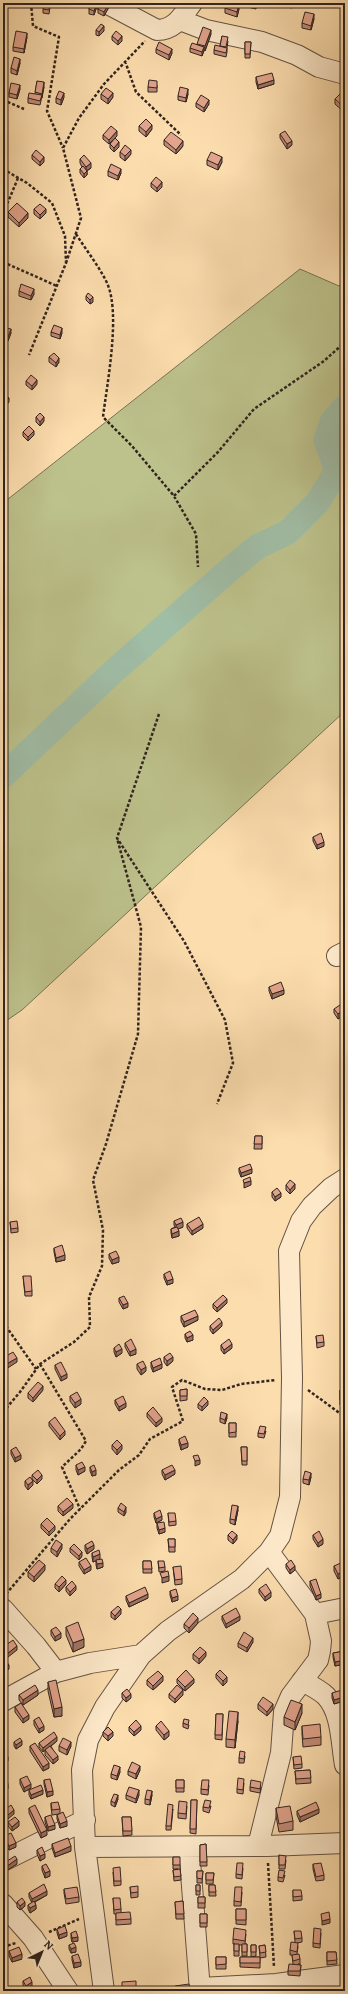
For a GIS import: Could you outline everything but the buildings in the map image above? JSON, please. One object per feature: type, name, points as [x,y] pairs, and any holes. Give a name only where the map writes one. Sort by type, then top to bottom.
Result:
[{"type":"street","points":[[106,3],[157,30],[168,28],[180,20],[192,3]]},
{"type":"street","points":[[180,20],[206,30],[262,42],[297,55],[319,67],[345,74]]},
{"type":"street","points":[[104,1991],[85,1847],[82,1770],[88,1740],[105,1707],[141,1655],[168,1632],[242,1579],[269,1552],[280,1536],[290,1497],[292,1378],[289,1251],[301,1221],[312,1206],[331,1188],[345,1178]]},
{"type":"street","points":[[262,1846],[281,1753],[284,1712],[291,1696],[318,1660],[321,1641],[316,1614],[269,1552]]},
{"type":"street","points":[[316,1614],[345,1608]]},
{"type":"street","points":[[3,1609],[36,1646],[56,1672]]},
{"type":"street","points":[[3,1701],[56,1672],[90,1663],[141,1655]]},
{"type":"street","points":[[302,1681],[325,1695],[332,1704],[336,1714],[345,1765]]},
{"type":"street","points":[[3,1861],[85,1820]]},
{"type":"street","points":[[85,1847],[262,1846],[345,1843]]},
{"type":"street","points":[[189,1847],[200,1989],[276,1984],[345,1975]]},
{"type":"street","points":[[3,1904],[33,1938],[68,1991]]},
{"type":"path","points":[[29,355],[66,263],[82,218],[63,148],[47,111],[58,37],[33,26],[31,3]]},
{"type":"path","points":[[63,148],[79,118],[104,84],[157,30]]},
{"type":"path","points":[[125,61],[136,92],[181,135]]},
{"type":"path","points":[[3,100],[24,109]]},
{"type":"path","points":[[3,169],[52,203],[65,236],[66,263]]},
{"type":"path","points":[[3,207],[8,202],[18,178]]},
{"type":"path","points":[[76,234],[108,284],[113,306],[111,345],[103,417],[132,446],[174,496],[196,534],[198,567]]},
{"type":"path","points":[[3,262],[57,286]]},
{"type":"path","points":[[174,496],[218,452],[254,409],[324,361],[345,342]]},
{"type":"path","points":[[3,1412],[40,1364],[74,1342],[90,1327],[89,1297],[102,1266],[103,1230],[93,1180],[106,1144],[138,1034],[141,927],[117,838],[159,714]]},
{"type":"path","points":[[117,838],[184,941],[225,1020],[233,1063],[217,1104]]},
{"type":"path","points":[[3,1322],[36,1369]]},
{"type":"path","points":[[40,1364],[86,1441],[81,1449],[62,1467],[80,1509]]},
{"type":"path","points":[[3,1597],[80,1509],[119,1470],[138,1455],[150,1439],[183,1421],[172,1387],[182,1380],[205,1389],[222,1390],[241,1384],[292,1378],[345,1417]]},
{"type":"path","points":[[262,1846],[276,1984]]},
{"type":"green space","points":[[300,269],[339,286],[345,281],[345,711],[22,1010],[3,1023],[3,503]]},
{"type":"waterway","points":[[3,776],[115,670],[228,571],[257,547],[288,532],[317,503],[337,471],[326,440],[332,422],[345,407]]}]
